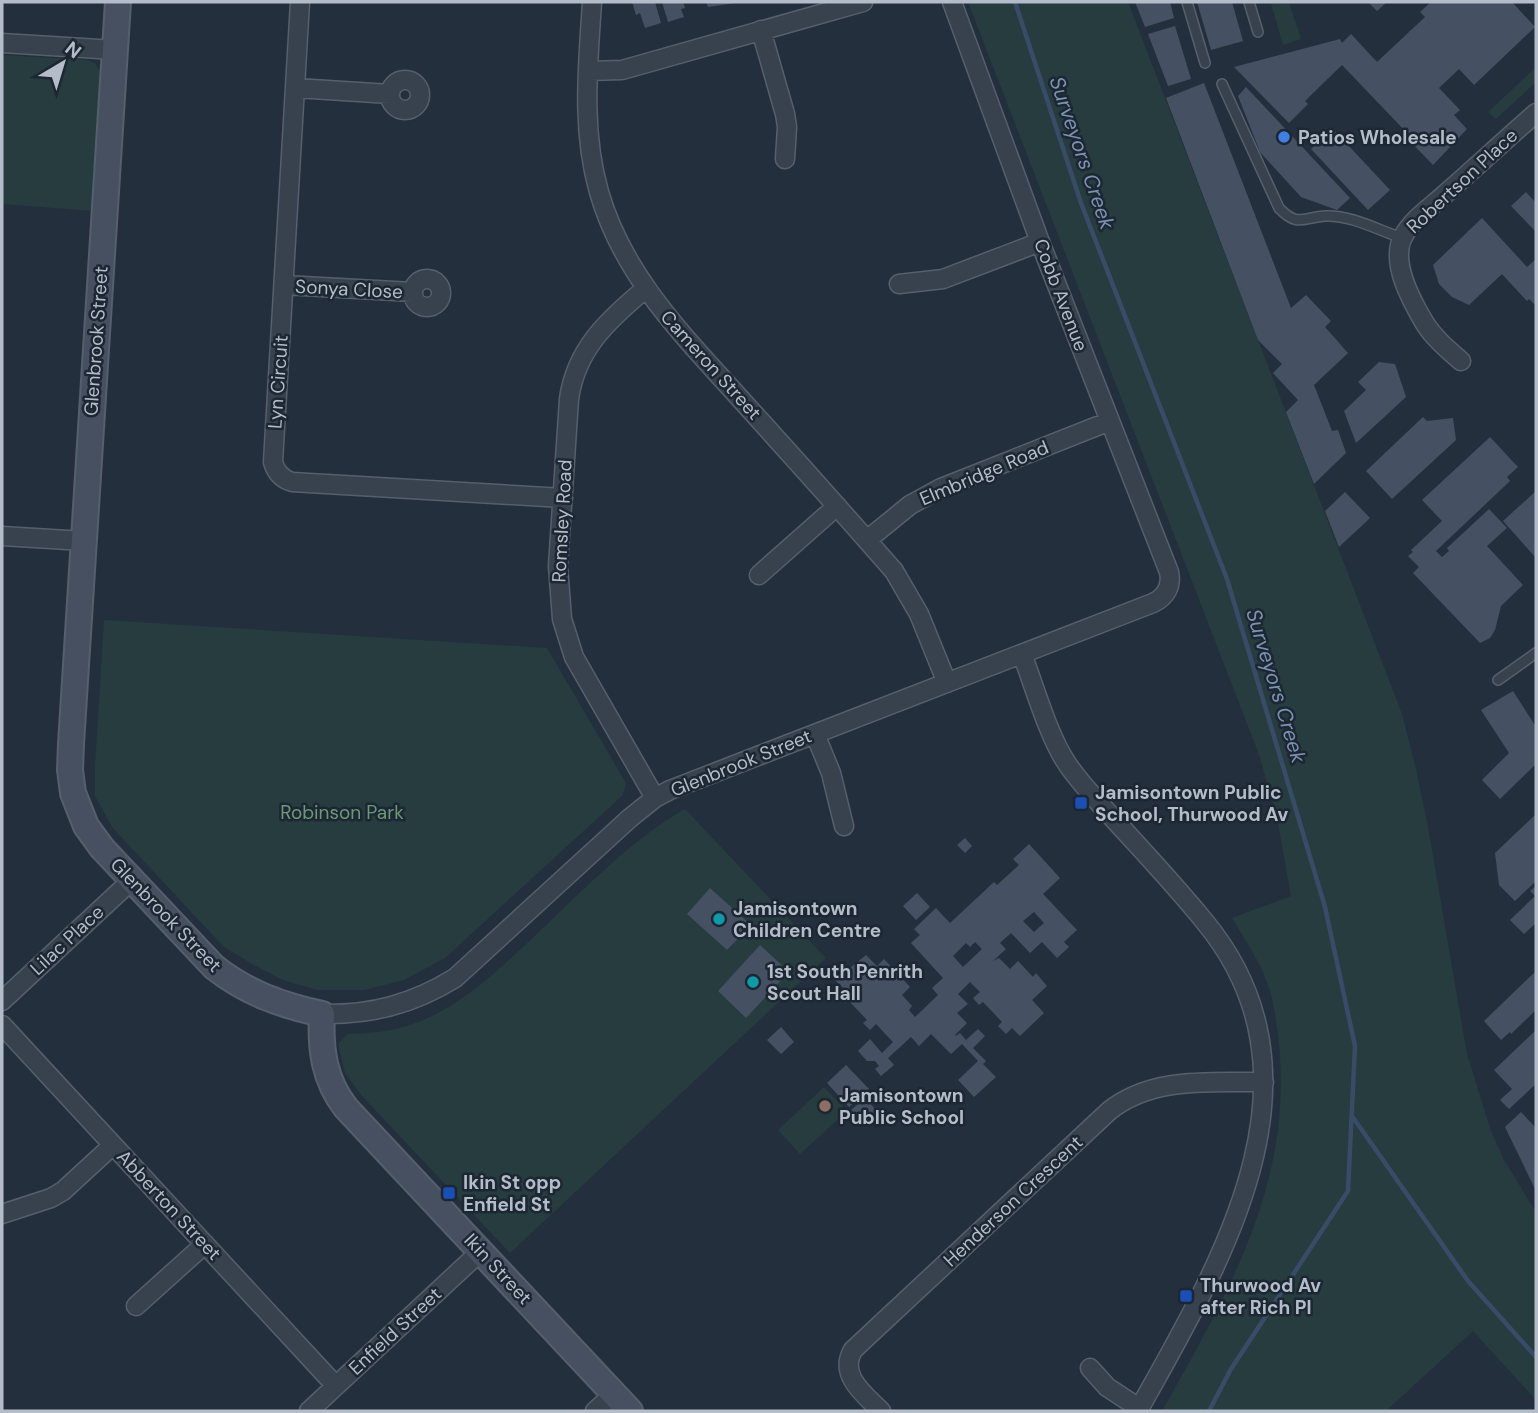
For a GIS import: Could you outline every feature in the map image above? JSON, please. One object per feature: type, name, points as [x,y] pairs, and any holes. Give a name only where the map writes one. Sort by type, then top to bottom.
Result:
[{"type":"street","name":"Glenbrook Street","points":[[118,2],[83,541],[71,782],[76,804],[86,826],[204,957],[234,982],[276,1003],[322,1014],[354,1014],[388,1008],[430,993],[455,978],[655,798],[691,781],[1153,603],[1164,596],[1169,587]]},
{"type":"street","name":"Lyn Circuit","points":[[300,2],[273,462],[278,473],[292,482],[563,498]]},
{"type":"street","name":"Cameron Street","points":[[592,2],[587,125],[599,191],[618,242],[645,289],[661,310],[894,571],[908,592],[947,682]]},
{"type":"street","points":[[588,71],[622,70],[863,2]]},
{"type":"street","name":"Cobb Avenue","points":[[952,2],[1040,242],[1169,572],[1169,587]]},
{"type":"street","points":[[761,30],[785,114],[785,159]]},
{"type":"street","points":[[2,43],[115,50]]},
{"type":"street","points":[[296,88],[390,94]]},
{"type":"street","name":"Robertson Place","points":[[1461,360],[1441,344],[1424,323],[1410,294],[1399,257],[1402,238],[1420,216],[1536,113]]},
{"type":"street","points":[[898,284],[943,279],[1040,242]]},
{"type":"street","name":"Sonya Close","points":[[284,285],[413,292]]},
{"type":"street","name":"Romsley Road","points":[[645,289],[599,330],[580,358],[576,369],[569,399],[557,579],[568,644],[655,798]]},
{"type":"street","name":"Elmbridge Road","points":[[867,540],[910,505],[941,488],[1110,421]]},
{"type":"street","points":[[760,575],[837,506]]},
{"type":"street","points":[[2,536],[83,541]]},
{"type":"street","points":[[1022,654],[1067,765],[1207,924],[1233,965],[1256,1022],[1264,1082],[1259,1135],[1247,1184],[1229,1236],[1199,1302],[1139,1410],[1107,1387],[1090,1368]]},
{"type":"street","points":[[815,734],[831,773],[844,827]]},
{"type":"street","name":"Lilac Place","points":[[2,1001],[132,880]]},
{"type":"street","name":"Ikin Street","points":[[322,1014],[322,1056],[329,1079],[342,1103],[622,1403]]},
{"type":"street","name":"Abberton Street","points":[[2,1025],[336,1386]]},
{"type":"street","name":"Henderson Crescent","points":[[881,1411],[851,1378],[848,1365],[853,1350],[1110,1111],[1134,1094],[1160,1086],[1264,1082]]},
{"type":"street","points":[[2,1214],[51,1198],[63,1191],[113,1145]]},
{"type":"street","points":[[136,1306],[205,1244]]},
{"type":"street","name":"Enfield Street","points":[[309,1411],[481,1251]]},
{"type":"street","points":[[595,1411],[622,1403]]},
{"type":"lane","points":[[1187,2],[1205,63]]},
{"type":"lane","points":[[1249,2],[1258,32]]},
{"type":"lane","points":[[1222,84],[1279,208],[1287,217],[1297,221],[1325,216],[1339,217],[1402,238]]},
{"type":"lane","points":[[1498,680],[1536,653]]},
{"type":"green space","points":[[968,2],[1128,2],[1402,714],[1428,827],[1467,1054],[1491,1131],[1504,1160],[1536,1212],[1536,1400],[1473,1331],[1386,1411],[1162,1411],[1216,1313],[1239,1264],[1258,1215],[1272,1165],[1280,1112],[1280,1057],[1272,999],[1261,967],[1232,918],[1291,896],[1276,812],[1258,752]]},
{"type":"green space","points":[[1289,2],[1301,39],[1283,45],[1271,3]]},
{"type":"green space","points":[[2,55],[87,60],[95,63],[102,75],[94,211],[2,204]]},
{"type":"green space","points":[[1536,67],[1536,82],[1496,119],[1488,112]]},
{"type":"green space","name":"Robinson Park","points":[[104,620],[547,648],[626,783],[623,795],[445,958],[404,980],[364,990],[317,990],[283,980],[223,946],[112,827],[95,796]]},
{"type":"green space","points":[[685,809],[826,958],[510,1253],[362,1096],[345,1073],[338,1044],[347,1034],[402,1027],[426,1019],[457,1002],[498,970],[621,855]]},
{"type":"green space","points":[[824,1087],[847,1111],[800,1154],[778,1130]]},
{"type":"building","points":[[632,2],[655,2],[661,23],[645,28],[640,13],[636,15]]},
{"type":"building","points":[[662,2],[683,2],[685,8],[681,9],[684,17],[668,22]]},
{"type":"building","points":[[706,2],[736,2],[736,3],[708,7]]},
{"type":"building","points":[[1135,2],[1170,2],[1174,18],[1145,27]]},
{"type":"building","points":[[1197,2],[1232,2],[1243,41],[1211,50]]},
{"type":"building","points":[[1368,2],[1387,2],[1377,11]]},
{"type":"building","points":[[1431,2],[1512,2],[1535,27],[1474,85],[1459,69],[1439,88],[1460,110],[1454,115],[1467,129],[1433,165],[1405,136],[1408,134],[1342,65],[1305,101],[1308,104],[1289,123],[1234,67],[1340,39],[1342,43],[1351,34],[1377,62],[1425,17],[1420,12]]},
{"type":"building","points":[[1175,26],[1191,79],[1168,86],[1148,34]]},
{"type":"building","points":[[1204,83],[1291,308],[1306,295],[1331,321],[1325,327],[1348,353],[1314,385],[1332,431],[1338,430],[1346,453],[1314,484],[1286,412],[1298,400],[1273,373],[1282,364],[1258,340],[1166,98]]},
{"type":"building","points":[[1246,87],[1350,198],[1337,210],[1301,197],[1260,152],[1238,96]]},
{"type":"building","points":[[1333,129],[1390,190],[1368,210],[1311,149]]},
{"type":"building","points":[[1526,192],[1536,203],[1536,232],[1511,206]]},
{"type":"building","points":[[1482,218],[1527,267],[1536,259],[1536,306],[1529,299],[1527,301],[1502,274],[1469,305],[1452,297],[1439,284],[1433,265]]},
{"type":"building","points":[[1379,362],[1395,364],[1406,397],[1356,443],[1344,411],[1366,390],[1358,382]]},
{"type":"building","points":[[1423,417],[1427,421],[1453,418],[1456,440],[1392,499],[1366,471]]},
{"type":"building","points":[[1490,437],[1518,467],[1507,477],[1510,481],[1436,551],[1442,557],[1449,551],[1447,548],[1489,509],[1507,528],[1487,546],[1523,585],[1501,606],[1495,630],[1490,638],[1480,643],[1413,573],[1419,567],[1408,556],[1442,521],[1422,500]]},
{"type":"building","points":[[1536,491],[1536,558],[1503,521]]},
{"type":"building","points":[[1345,492],[1370,518],[1339,547],[1325,511]]},
{"type":"building","points":[[1513,691],[1536,727],[1536,764],[1500,799],[1482,780],[1509,753],[1481,710]]},
{"type":"building","points":[[1536,814],[1536,881],[1515,901],[1499,885],[1495,853]]},
{"type":"building","points":[[965,838],[972,846],[965,853],[957,845]]},
{"type":"building","points":[[1029,844],[1060,878],[1043,894],[1077,930],[1064,942],[1069,947],[1057,958],[1042,942],[1030,953],[1011,933],[1000,943],[1006,949],[993,961],[999,958],[1010,969],[1018,961],[1033,977],[1036,973],[1047,986],[1032,1000],[1044,1013],[1020,1036],[1012,1028],[1006,1034],[998,1026],[1002,1022],[983,1002],[979,1005],[973,998],[980,992],[970,982],[958,994],[968,1004],[957,1013],[967,1023],[955,1035],[960,1033],[966,1040],[978,1029],[985,1036],[973,1048],[986,1061],[983,1064],[996,1077],[974,1097],[958,1080],[978,1061],[962,1044],[951,1054],[931,1034],[919,1046],[911,1037],[888,1058],[894,1065],[881,1076],[875,1069],[879,1066],[875,1061],[867,1061],[858,1051],[870,1039],[882,1053],[893,1042],[876,1024],[870,1030],[863,1023],[867,1020],[848,1000],[845,1003],[837,994],[843,988],[835,980],[866,955],[877,966],[884,959],[910,987],[902,995],[912,1006],[909,1010],[915,1017],[938,995],[932,988],[943,978],[911,943],[920,935],[914,929],[936,908],[950,923],[994,882],[997,885],[1019,865],[1013,859]],"holes":[[[1034,912],[1044,923],[1034,932],[1023,921]],[[975,942],[982,949],[963,967],[953,956],[966,943],[970,947]]]},
{"type":"building","points":[[1536,886],[1536,923],[1524,934],[1510,920],[1535,896],[1530,891]]},
{"type":"building","name":"Jamisontown Children Centre","points":[[710,888],[751,925],[727,950],[687,914]]},
{"type":"building","points":[[917,893],[930,907],[916,920],[903,906]]},
{"type":"building","name":"1st South Penrith Scout Hall","points":[[760,945],[789,972],[746,1018],[718,991]]},
{"type":"building","points":[[1536,971],[1536,1010],[1501,1040],[1484,1021]]},
{"type":"building","points":[[781,1027],[794,1042],[781,1054],[767,1040]]},
{"type":"building","points":[[1536,1030],[1536,1084],[1509,1109],[1500,1100],[1512,1089],[1494,1070]]},
{"type":"building","points":[[846,1065],[869,1089],[849,1107],[827,1083]]},
{"type":"building","points":[[865,1098],[878,1112],[864,1125],[851,1110]]},
{"type":"building","points":[[1521,1112],[1536,1128],[1536,1191],[1505,1127]]},
{"type":"waterway","name":"Surveyors Creek","points":[[1015,2],[1081,203],[1227,579],[1325,907],[1355,1046],[1348,1191],[1231,1369],[1209,1411]]},
{"type":"waterway","points":[[1352,1116],[1468,1281],[1536,1357]]},
{"type":"place","name":"Patios Wholesale","points":[[1284,137]]},
{"type":"place","name":"Jamisontown Public School, Thurwood Av","points":[[1081,803]]},
{"type":"place","name":"Jamisontown Children Centre","points":[[719,919]]},
{"type":"place","name":"1st South Penrith Scout Hall","points":[[753,982]]},
{"type":"place","name":"Jamisontown Public School","points":[[825,1106]]},
{"type":"place","name":"Ikin St opp Enfield St","points":[[449,1193]]},
{"type":"place","name":"Thurwood Av after Rich Pl","points":[[1186,1296]]}]
